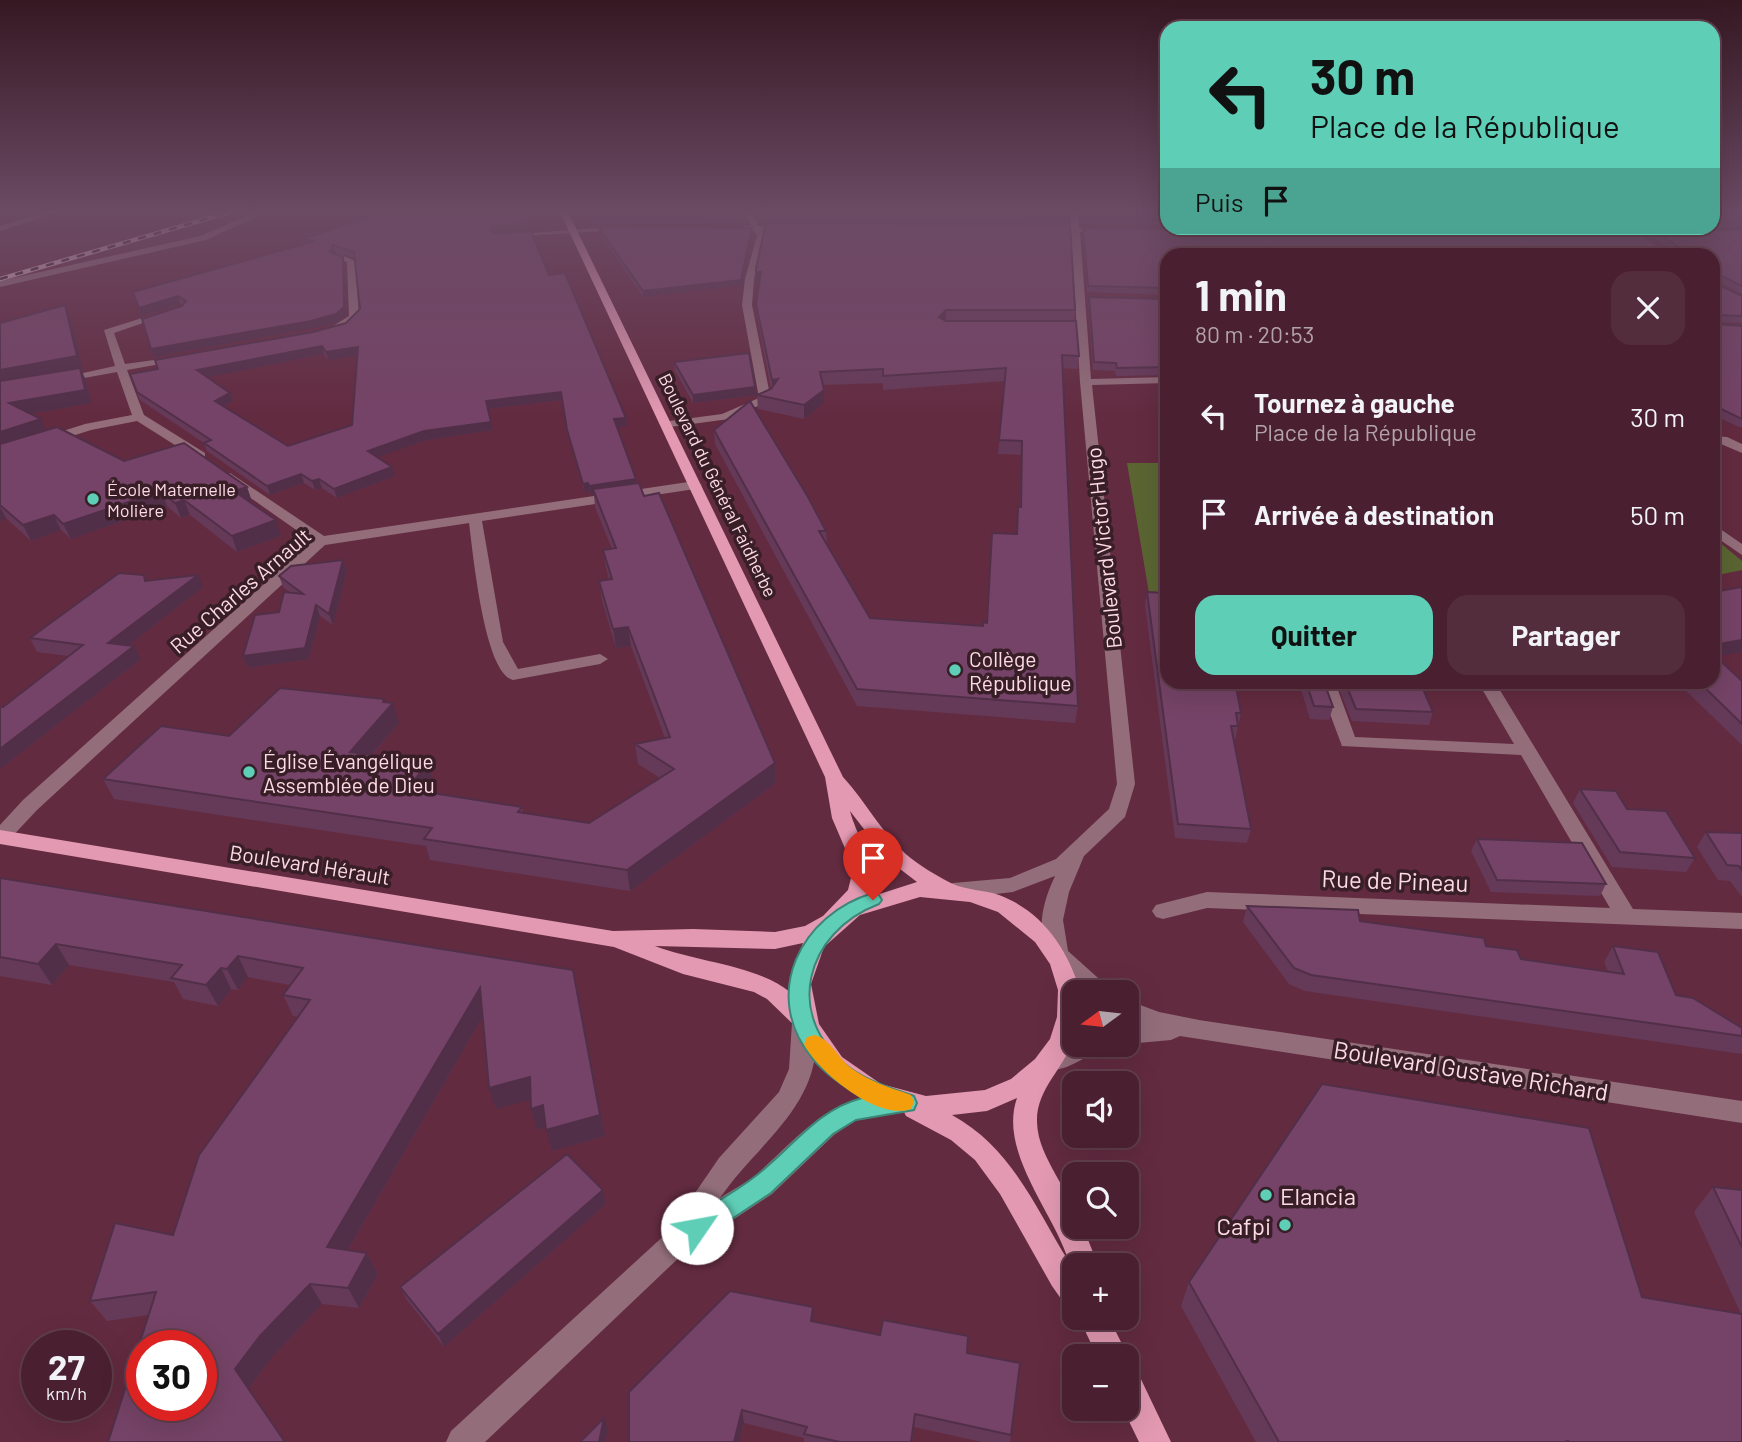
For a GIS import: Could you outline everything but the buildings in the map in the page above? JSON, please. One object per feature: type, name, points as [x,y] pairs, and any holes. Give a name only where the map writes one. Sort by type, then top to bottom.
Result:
[{"type":"main road","name":"Boulevard du Général Faidherbe","points":[[597,279],[834,777],[843,819],[858,854],[862,875],[858,893],[832,922]]},
{"type":"main road","name":"Boulevard du Général Faidherbe","points":[[834,777],[864,814],[886,849],[906,868],[953,891]]},
{"type":"main road","name":"Boulevard Hérault","points":[[0,837],[613,939],[694,937],[748,943],[776,942],[804,936],[832,922]]},
{"type":"main road","points":[[1062,1277],[1010,1185],[983,1151],[952,1127],[906,1103],[870,1092],[841,1073],[818,1050],[804,1023],[799,994],[803,965],[814,942],[832,922],[858,905],[888,894],[920,889],[953,891],[985,898],[1014,912],[1039,930],[1057,953],[1069,982],[1071,1012],[1064,1038],[1030,1093],[1024,1125],[1034,1155],[1079,1253]]},
{"type":"main road","name":"Boulevard Hérault","points":[[613,939],[685,966],[741,976],[765,985],[787,1000],[804,1023]]},
{"type":"main road","points":[[906,1103],[946,1107],[986,1101],[1021,1085],[1049,1063]]},
{"type":"main road","points":[[1139,1409],[1155,1442]]},
{"type":"street","points":[[0,284],[21,279]]},
{"type":"street","points":[[324,331],[344,326],[354,317],[352,279]]},
{"type":"street","points":[[666,425],[725,417],[765,400],[764,382],[751,337],[747,304],[752,279]]},
{"type":"street","name":"Boulevard Victor Hugo","points":[[1057,953],[1053,924],[1056,896],[1065,871],[1081,850],[1118,813],[1126,784],[1086,382],[1076,328],[1086,298],[1083,279]]},
{"type":"street","points":[[181,309],[108,332],[119,369],[139,417],[168,433],[321,541]]},
{"type":"street","points":[[53,380],[198,355]]},
{"type":"street","points":[[1086,382],[1160,380]]},
{"type":"street","points":[[0,455],[89,427],[139,417]]},
{"type":"street","points":[[1720,440],[1742,449]]},
{"type":"street","name":"Rue Charles Arnault","points":[[0,837],[30,805],[321,541],[695,485]]},
{"type":"street","points":[[475,519],[495,642],[513,675],[600,659]]},
{"type":"street","points":[[1720,534],[1742,551]]},
{"type":"street","points":[[1329,689],[1348,742],[1528,750]]},
{"type":"street","points":[[1490,689],[1626,916]]},
{"type":"street","name":"Boulevard Victor Hugo","points":[[953,891],[1013,885],[1039,876],[1081,850]]},
{"type":"street","name":"Rue de Pineau","points":[[1163,911],[1207,900],[1742,921]]},
{"type":"street","points":[[1057,953],[1081,980]]},
{"type":"street","name":"Boulevard Gustave Richard","points":[[1139,1014],[1156,1021],[1199,1030],[1742,1112]]},
{"type":"street","points":[[676,1242],[733,1159],[788,1102],[802,1073],[804,1023]]},
{"type":"street","name":"Boulevard Gustave Richard","points":[[1139,1032],[1199,1030]]},
{"type":"street","points":[[1049,1063],[1062,1057]]},
{"type":"street","points":[[462,1442],[676,1242],[763,1185],[825,1127],[842,1116],[875,1105],[906,1103]]},
{"type":"green space","points":[[1127,463],[1160,463],[1160,594],[1149,593]]},
{"type":"green space","points":[[1720,543],[1742,561],[1742,570],[1720,575]]},
{"type":"slow traffic","points":[[815,1044],[841,1073],[870,1092],[903,1102]]},
{"type":"place","name":"École Maternelle Molière","points":[[93,499]]},
{"type":"place","name":"Collège République","points":[[955,670]]},
{"type":"place","name":"Église Évangélique Assemblée de Dieu","points":[[249,772]]},
{"type":"place","name":"Elancia","points":[[1266,1195]]},
{"type":"place","name":"Cafpi","points":[[1285,1225]]},
{"type":"route","points":[[697,1228],[763,1185],[825,1127],[850,1111],[875,1105],[906,1103],[870,1092],[841,1073],[818,1050],[804,1023],[799,994],[803,965],[814,942],[832,922],[858,905],[873,900]]}]
